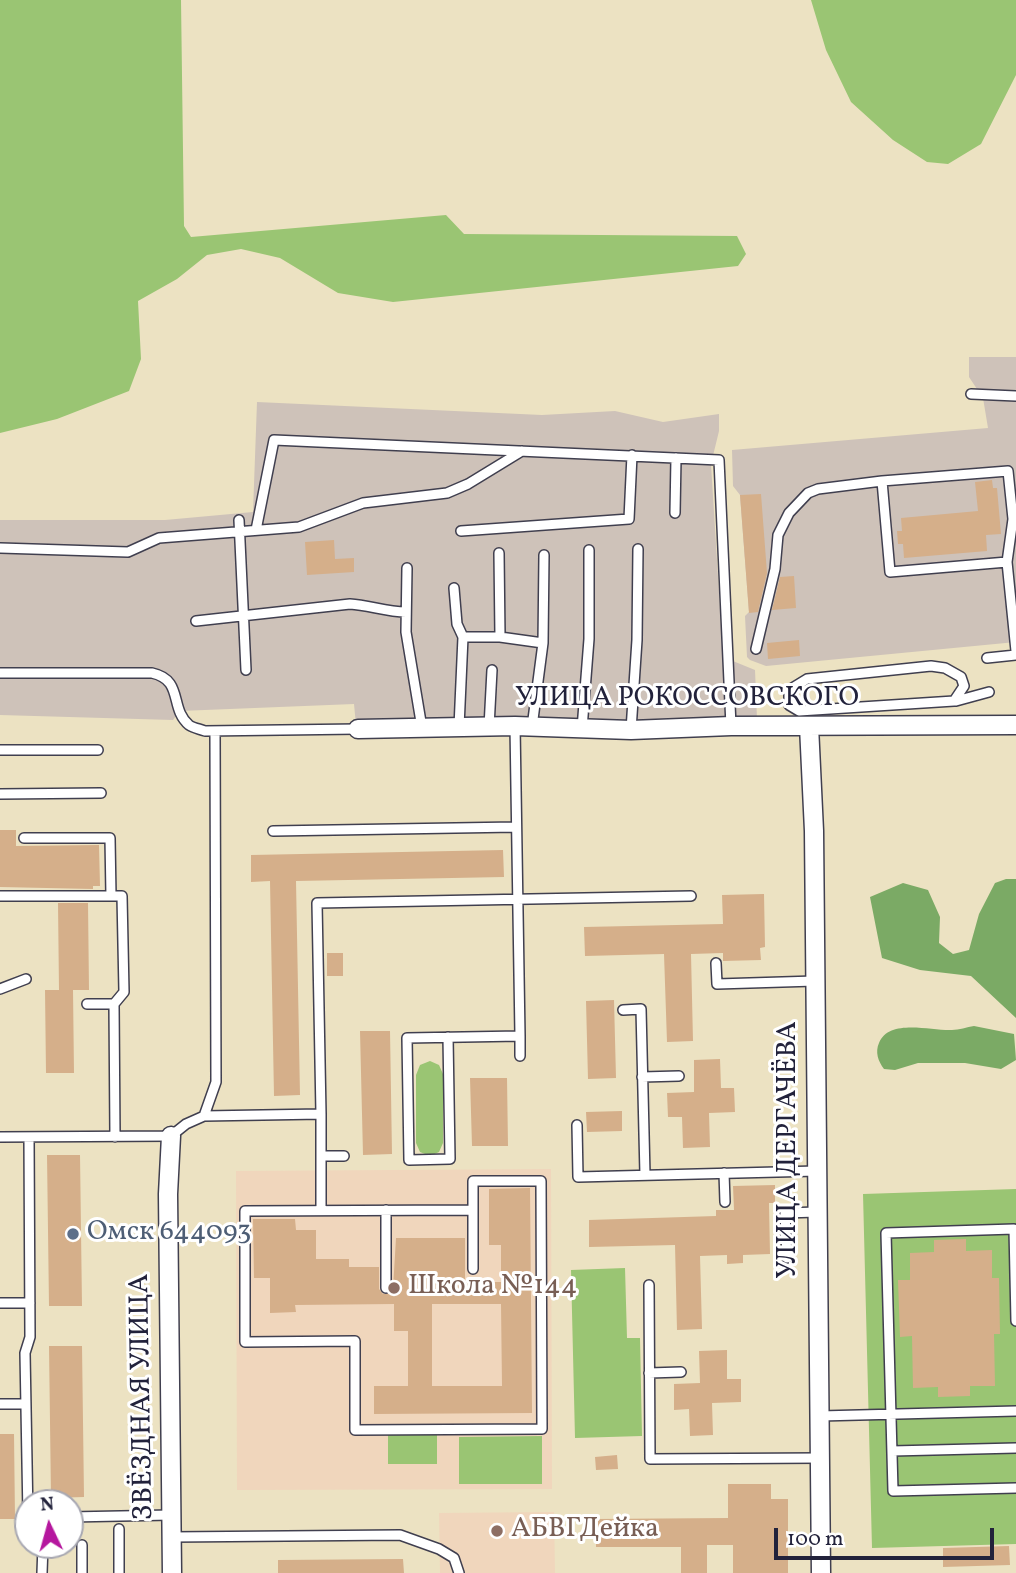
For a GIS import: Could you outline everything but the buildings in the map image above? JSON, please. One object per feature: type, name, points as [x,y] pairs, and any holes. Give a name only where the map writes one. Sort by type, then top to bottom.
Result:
[{"type":"street","name":"УЛИЦА РОКОССОВСКОГО","points":[[358,729],[523,727],[631,730],[802,721],[1016,725]]},
{"type":"street","name":"УЛИЦА ДЕРГАЧЁВА","points":[[802,721],[815,981],[821,1573]]},
{"type":"street","name":"ЗВЁЗДНАЯ УЛИЦА","points":[[171,1136],[168,1205],[172,1573]]},
{"type":"lane","points":[[971,394],[1016,396]]},
{"type":"lane","points":[[256,530],[274,440],[719,460],[731,726]]},
{"type":"lane","points":[[0,548],[128,552],[159,538],[299,527],[363,503],[447,493],[468,484],[524,450]]},
{"type":"lane","points":[[461,531],[629,519],[632,456]]},
{"type":"lane","points":[[675,513],[676,457]]},
{"type":"lane","points":[[756,649],[775,569],[778,535],[795,504],[818,489],[1008,471],[1013,519],[1007,562],[1016,653],[988,658]]},
{"type":"lane","points":[[882,481],[890,572],[1007,562]]},
{"type":"lane","points":[[239,520],[246,670]]},
{"type":"lane","points":[[631,730],[637,640],[638,549]]},
{"type":"lane","points":[[582,729],[589,639],[589,551]]},
{"type":"lane","points":[[499,554],[500,636]]},
{"type":"lane","points":[[520,1056],[516,827],[523,727],[543,643],[544,555]]},
{"type":"lane","points":[[407,568],[406,632],[422,728]]},
{"type":"lane","points":[[454,588],[457,624],[463,637],[459,727]]},
{"type":"lane","points":[[196,621],[350,604],[365,605],[378,611],[406,612]]},
{"type":"lane","points":[[463,637],[500,636],[543,643]]},
{"type":"lane","points":[[954,701],[961,694],[961,677],[946,668],[931,666],[807,679],[794,684],[787,697],[789,705],[802,721],[954,701],[989,692]]},
{"type":"lane","points":[[489,727],[492,670]]},
{"type":"lane","points":[[0,673],[152,673],[163,676],[171,684],[180,711],[189,725],[205,731],[358,729]]},
{"type":"lane","points":[[204,1116],[216,1082],[215,731]]},
{"type":"lane","points":[[0,750],[98,750]]},
{"type":"lane","points":[[0,794],[101,793]]},
{"type":"lane","points":[[273,831],[516,827]]},
{"type":"lane","points":[[24,838],[110,838],[111,896]]},
{"type":"lane","points":[[0,897],[122,896],[124,992],[114,1004],[115,1137]]},
{"type":"lane","points":[[321,1210],[317,903],[691,896]]},
{"type":"lane","points":[[716,962],[717,984],[815,981]]},
{"type":"lane","points":[[0,989],[26,979]]},
{"type":"lane","points":[[87,1004],[114,1004]]},
{"type":"lane","points":[[623,1010],[641,1010],[645,1175]]},
{"type":"lane","points":[[448,1037],[450,1159],[409,1160],[407,1038],[448,1037],[520,1036]]},
{"type":"lane","points":[[642,1077],[679,1076]]},
{"type":"lane","points":[[0,1138],[171,1136],[186,1124],[204,1116],[321,1114]]},
{"type":"lane","points":[[577,1125],[579,1177],[817,1171]]},
{"type":"lane","points":[[27,1489],[25,1353],[30,1337],[29,1137]]},
{"type":"lane","points":[[321,1156],[344,1156]]},
{"type":"lane","points":[[724,1173],[725,1202]]},
{"type":"lane","points":[[473,1210],[244,1211],[245,1342],[355,1341],[355,1430],[542,1429],[541,1181],[473,1181],[473,1210],[473,1269]]},
{"type":"lane","points":[[386,1210],[386,1288]]},
{"type":"lane","points":[[787,1258],[785,1213],[817,1212]]},
{"type":"lane","points":[[1016,1321],[1014,1229],[886,1233],[893,1491],[1016,1488]]},
{"type":"lane","points":[[649,1285],[649,1459],[820,1458]]},
{"type":"lane","points":[[0,1303],[30,1303]]},
{"type":"lane","points":[[649,1373],[681,1372]]},
{"type":"lane","points":[[0,1404],[25,1404]]},
{"type":"lane","points":[[820,1416],[1016,1411]]},
{"type":"lane","points":[[892,1451],[1016,1448]]},
{"type":"lane","points":[[84,1517],[172,1515]]},
{"type":"lane","points":[[119,1529],[119,1573]]},
{"type":"lane","points":[[172,1537],[400,1535],[439,1549],[454,1558],[459,1573]]},
{"type":"shaded area","points":[[969,357],[1016,357],[1016,642],[766,666],[750,660],[747,657],[745,616],[749,612],[740,495],[733,486],[732,450],[988,428],[983,398],[969,377]]},
{"type":"shaded area","points":[[257,402],[542,415],[615,411],[663,422],[719,414],[719,431],[711,464],[723,657],[755,670],[757,719],[356,725],[354,704],[180,711],[173,720],[0,715],[0,520],[165,520],[253,512]]},
{"type":"shaded area","name":"Школа №144","points":[[551,1169],[552,1489],[237,1490],[236,1171]]},
{"type":"shaded area","name":"АБВГДейка","points":[[554,1512],[555,1573],[440,1573],[439,1513]]},
{"type":"green space","points":[[0,0],[181,0],[184,226],[191,237],[446,215],[464,234],[737,236],[746,254],[738,266],[393,302],[338,293],[280,258],[241,249],[207,255],[177,279],[138,301],[141,359],[129,391],[57,419],[0,433]]},
{"type":"green space","points":[[811,0],[1016,0],[1016,75],[981,144],[948,164],[927,162],[893,140],[851,102],[826,50]]},
{"type":"green space","points":[[1016,879],[1016,1018],[971,976],[920,970],[882,958],[870,897],[903,883],[928,890],[940,917],[939,943],[953,954],[969,950],[979,914],[995,883]]},
{"type":"green space","points":[[974,1026],[1014,1034],[1016,1060],[1001,1069],[965,1063],[918,1063],[895,1070],[884,1069],[879,1060],[879,1043],[884,1035],[892,1031],[901,1028],[955,1030]]},
{"type":"green space","points":[[430,1061],[439,1065],[443,1074],[443,1143],[439,1152],[430,1156],[420,1152],[416,1143],[416,1075],[420,1065]]},
{"type":"green space","points":[[1016,1189],[1016,1544],[872,1548],[863,1194]]},
{"type":"green space","points":[[625,1268],[627,1338],[640,1338],[642,1436],[575,1438],[571,1270]]},
{"type":"green space","points":[[388,1435],[437,1435],[437,1464],[388,1464]]},
{"type":"green space","points":[[542,1436],[542,1484],[459,1484],[459,1437]]},
{"type":"place","name":"Омск 644093","points":[[73,1234]]},
{"type":"place","name":"Школа №144","points":[[394,1288]]},
{"type":"place","name":"АБВГДейка","points":[[497,1531]]}]
